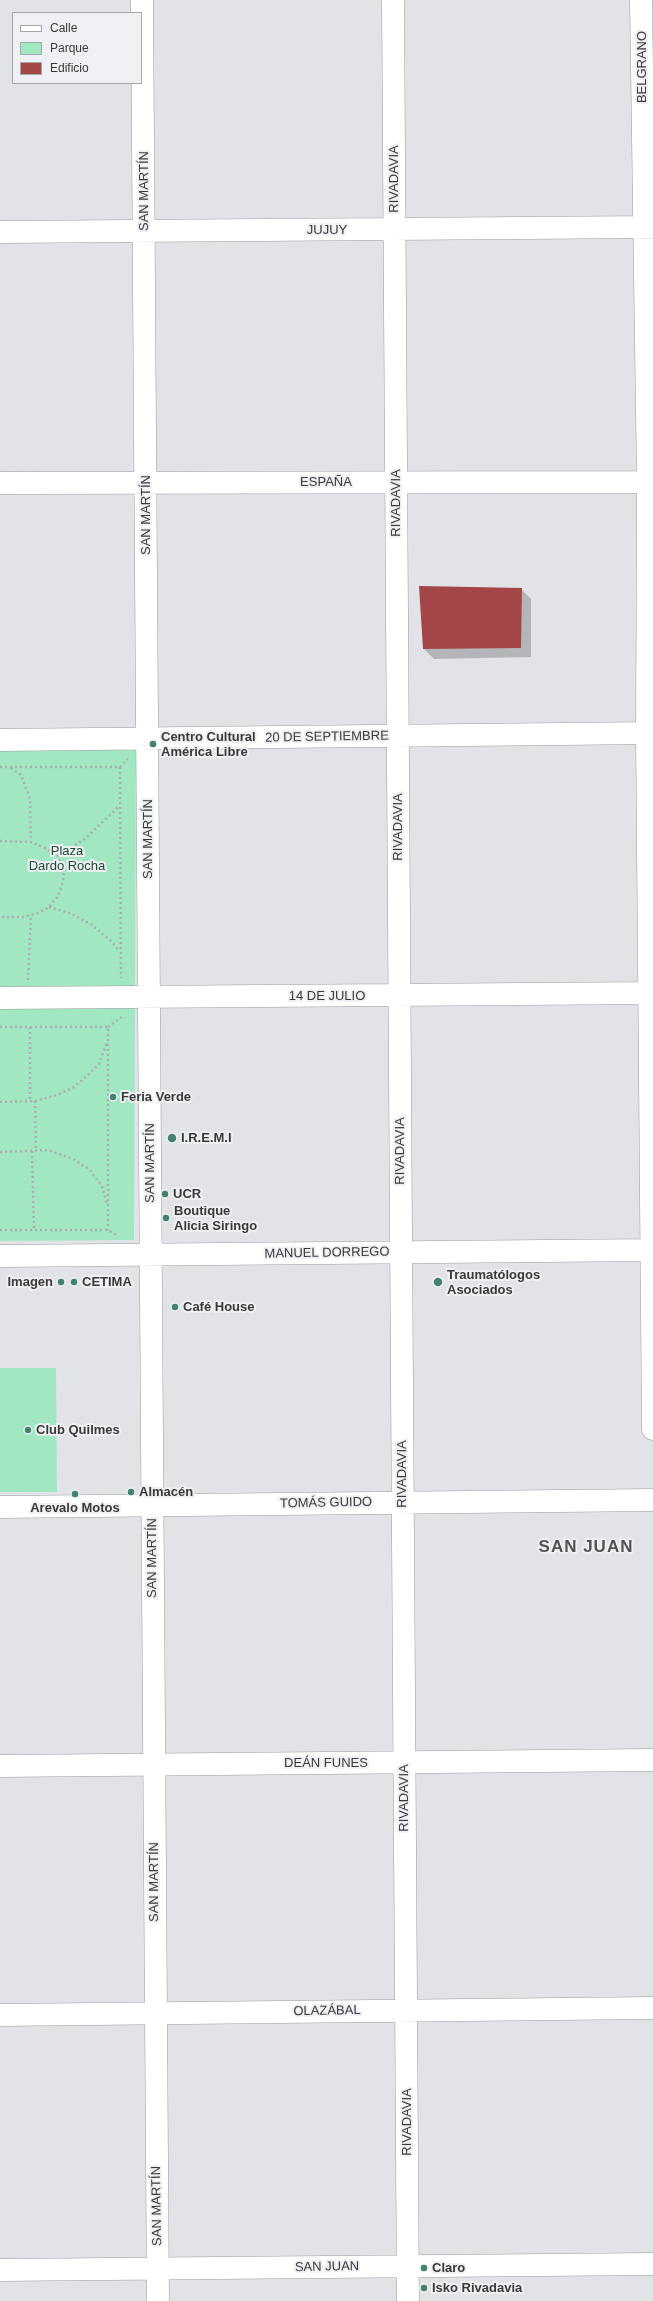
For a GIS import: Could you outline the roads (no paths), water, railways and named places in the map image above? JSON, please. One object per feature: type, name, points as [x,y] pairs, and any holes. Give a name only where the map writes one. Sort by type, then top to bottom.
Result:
[{"type":"street","name":"SAN MARTÍN","points":[[142,0],[158,2301]]},
{"type":"street","name":"RIVADAVIA","points":[[392,0],[408,2301]]},
{"type":"street","name":"BELGRANO","points":[[641,0],[648,228],[653,1429]]},
{"type":"street","name":"JUJUY","points":[[0,232],[648,228]]},
{"type":"street","name":"ESPAÑA","points":[[0,483],[650,482]]},
{"type":"street","name":"20 DE SEPTIEMBRE","points":[[0,740],[650,733]]},
{"type":"street","name":"14 DE JULIO","points":[[0,998],[651,993]]},
{"type":"street","name":"MANUEL DORREGO","points":[[0,1256],[652,1250]]},
{"type":"street","name":"TOMÁS GUIDO","points":[[0,1508],[653,1500]]},
{"type":"street","name":"DEÁN FUNES","points":[[0,1766],[653,1760]]},
{"type":"street","name":"OLAZÁBAL","points":[[0,2015],[653,2008]]},
{"type":"street","name":"SAN JUAN","points":[[0,2270],[653,2264]]},
{"type":"place","name":"Centro Cultural América Libre","points":[[153,744]]},
{"type":"place","name":"Feria Verde","points":[[113,1097]]},
{"type":"place","name":"I.R.E.M.I","points":[[172,1138]]},
{"type":"place","name":"UCR","points":[[165,1194]]},
{"type":"place","name":"Boutique Alicia Siringo","points":[[166,1218]]},
{"type":"place","name":"Imagen","points":[[61,1282]]},
{"type":"place","name":"CETIMA","points":[[74,1282]]},
{"type":"place","name":"Traumatólogos Asociados","points":[[438,1282]]},
{"type":"place","name":"Café House","points":[[175,1307]]},
{"type":"place","name":"Club Quilmes","points":[[28,1430]]},
{"type":"place","name":"Almacén","points":[[131,1492]]},
{"type":"place","name":"Arevalo Motos","points":[[75,1494]]},
{"type":"place","name":"Claro","points":[[424,2268]]},
{"type":"place","name":"Isko Rivadavia","points":[[424,2288]]},
{"type":"district","name":"SAN JUAN","points":[[586,1547]]},
{"type":"park label","name":"Plaza Dardo Rocha","points":[[67,858]]}]
